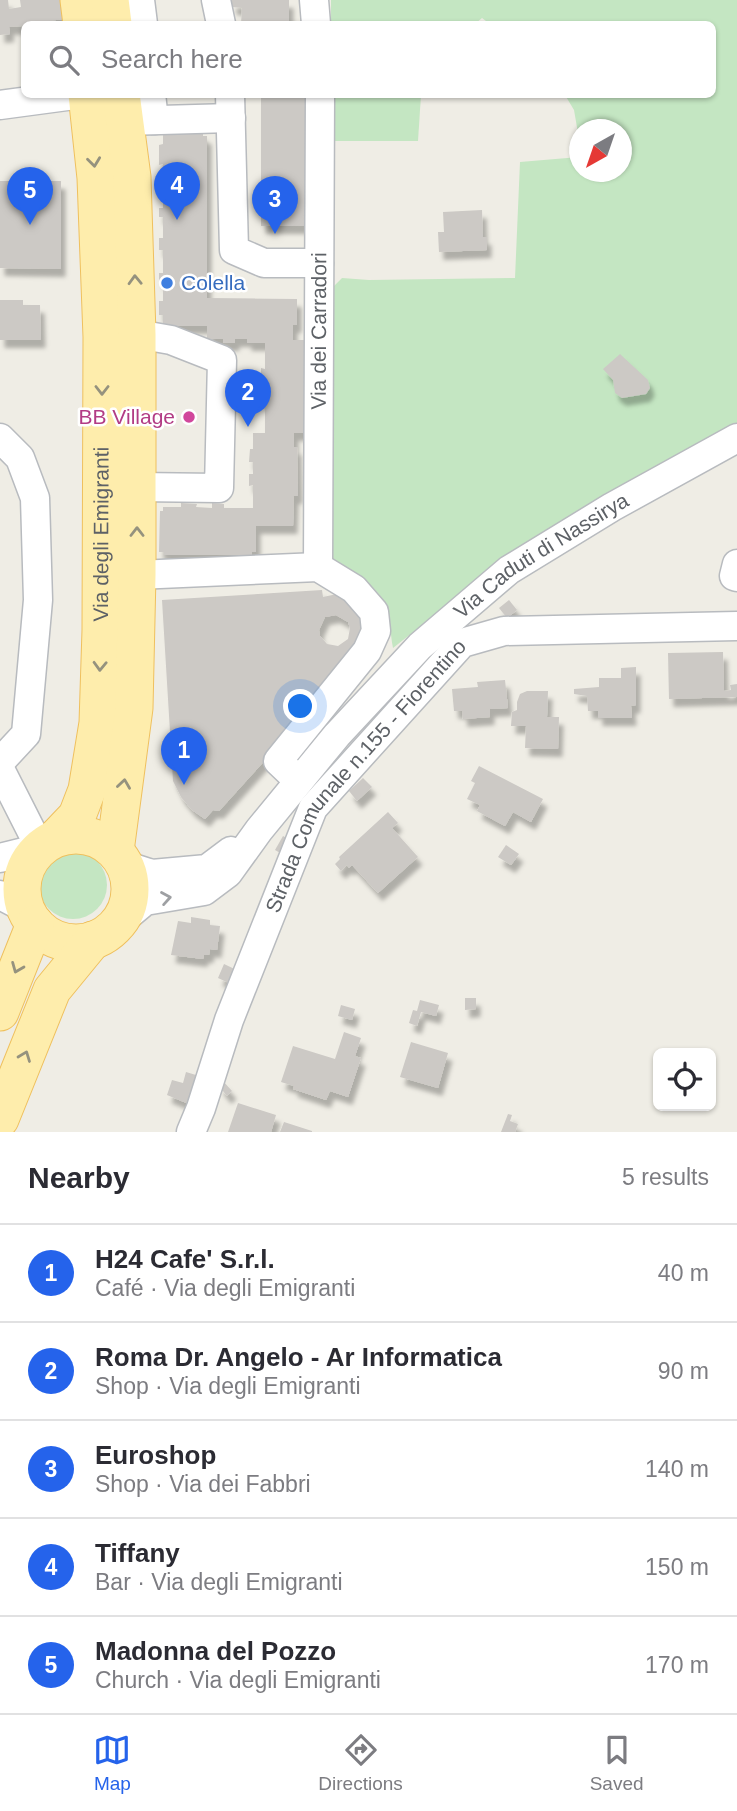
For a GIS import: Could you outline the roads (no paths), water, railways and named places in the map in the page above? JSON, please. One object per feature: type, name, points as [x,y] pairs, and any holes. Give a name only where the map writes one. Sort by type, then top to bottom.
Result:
[{"type":"main road","points":[[79,0],[82,21]]},
{"type":"main road","points":[[110,0],[113,21]]},
{"type":"main road","name":"Via degli Emigranti","points":[[0,1012],[20,909],[23,876],[29,861],[77,816],[87,790],[98,723],[102,337],[96,178],[85,98]]},
{"type":"main road","name":"Via degli Emigranti","points":[[0,1119],[52,990],[101,936],[122,918],[129,901],[130,883],[119,858],[134,708],[137,334],[132,177],[138,107]]},
{"type":"main road","points":[[48,843],[72,835],[87,836],[102,842],[119,858]]},
{"type":"main road","points":[[20,909],[47,934],[61,941],[77,943],[101,936]]},
{"type":"street","points":[[140,0],[143,21]]},
{"type":"street","points":[[216,0],[220,21]]},
{"type":"street","points":[[314,0],[316,21]]},
{"type":"street","points":[[0,105],[53,98]]},
{"type":"street","name":"Via dei Carradori","points":[[318,567],[320,98]]},
{"type":"street","points":[[138,107],[230,106],[233,250],[264,263],[319,263]]},
{"type":"street","name":"Via degli Emigranti","points":[[136,486],[219,488],[222,360],[172,340],[137,334]]},
{"type":"street","points":[[0,438],[20,458],[35,498],[38,600],[26,734],[0,762]]},
{"type":"street","name":"Via Caduti di Nassirya","points":[[101,936],[145,901],[204,891],[228,873],[259,830],[337,735],[419,646],[509,570],[612,507],[737,438]]},
{"type":"street","points":[[737,564],[734,576],[737,577]]},
{"type":"street","points":[[137,575],[318,567],[354,589],[374,612],[376,631],[367,651],[278,761],[299,781]]},
{"type":"street","name":"Strada Comunale n.155 - Fiorentino","points":[[191,1132],[229,1020],[313,808],[462,643],[504,631],[737,626]]},
{"type":"street","points":[[0,769],[48,843],[0,858]]},
{"type":"street","name":"Via Caduti di Nassirya","points":[[119,858],[152,874],[207,869],[259,830]]},
{"type":"place","name":"Tiffany","points":[[177,220]]},
{"type":"place","name":"Madonna del Pozzo","points":[[30,225]]},
{"type":"place","name":"Euroshop","points":[[275,234]]},
{"type":"place","name":"Colella","points":[[167,283]]},
{"type":"place","name":"BB Village","points":[[189,417]]},
{"type":"place","name":"Roma Dr. Angelo - Ar Informatica","points":[[248,427]]},
{"type":"place","name":"H24 Cafe' S.r.l.","points":[[184,785]]}]
